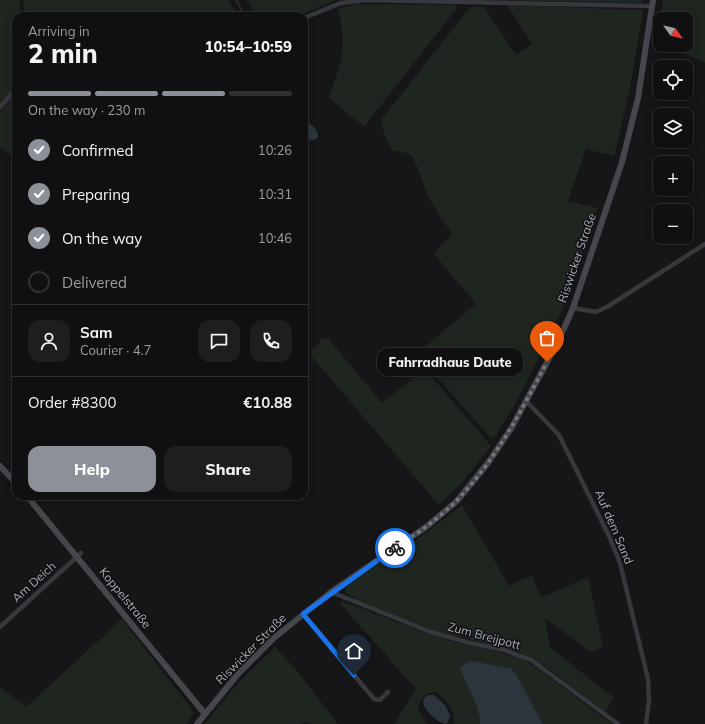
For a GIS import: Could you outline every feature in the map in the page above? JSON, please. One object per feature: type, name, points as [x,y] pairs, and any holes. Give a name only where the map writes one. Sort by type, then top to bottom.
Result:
[{"type":"street","points":[[308,16],[341,3],[367,0],[652,3]]},
{"type":"street","name":"Riswicker Straße","points":[[197,724],[243,669],[274,638],[331,592],[426,527],[457,501],[488,464],[527,402],[573,308],[622,162],[638,98],[652,3]]},
{"type":"street","points":[[0,107],[12,93]]},
{"type":"street","points":[[573,308],[596,312],[607,307],[705,244]]},
{"type":"street","name":"Auf dem Sand","points":[[527,402],[559,435],[610,536],[620,562],[648,679],[649,700],[646,724]]},
{"type":"street","points":[[0,466],[12,479]]},
{"type":"street","name":"Koppelstraße","points":[[31,500],[79,555],[204,714]]},
{"type":"street","name":"Am Deich","points":[[0,627],[79,555]]},
{"type":"street","name":"Zum Breijpott","points":[[331,592],[431,632],[470,643],[504,650],[531,660],[618,724]]},
{"type":"street","points":[[303,614],[374,699],[377,701],[380,700],[388,692]]},
{"type":"shaded area","points":[[0,0],[19,0],[20,12],[12,12],[12,90],[0,103]]},
{"type":"shaded area","points":[[23,0],[228,0],[236,12],[24,12]]},
{"type":"shaded area","points":[[247,0],[336,0],[307,12],[254,12]]},
{"type":"shaded area","points":[[499,0],[643,0],[642,3]]},
{"type":"shaded area","points":[[663,0],[705,0],[705,63],[680,52],[693,52],[693,12],[661,12]]},
{"type":"shaded area","points":[[352,5],[455,5],[457,8],[364,127],[329,98],[342,55],[343,45],[338,9]]},
{"type":"shaded area","points":[[507,5],[643,10],[630,89],[614,156],[586,149],[568,201],[597,208],[564,306],[517,401],[493,440],[416,354],[476,304],[434,254],[452,233],[430,200],[417,167],[410,154],[392,150],[384,134],[381,120],[470,7],[484,7],[516,55],[532,44]]},
{"type":"shaded area","points":[[12,97],[12,156],[0,147],[0,111]]},
{"type":"shaded area","points":[[308,124],[317,132],[318,138],[313,140],[308,139]]},
{"type":"shaded area","points":[[328,338],[382,403],[425,369],[491,446],[461,484],[439,505],[312,357],[312,350],[322,339]]},
{"type":"shaded area","points":[[462,505],[509,586],[532,575],[541,598],[588,577],[603,647],[590,652],[545,618],[550,647],[614,698],[605,712],[547,668],[519,652],[433,630],[359,601],[345,592],[346,586],[419,538]]},
{"type":"shaded area","points":[[342,601],[432,635],[522,659],[534,666],[612,724],[543,724],[516,674],[507,669],[477,662],[462,674],[474,698],[480,718],[480,724],[454,724],[454,715],[450,706],[436,692],[426,694],[418,705],[420,713],[428,724],[394,724],[416,688],[406,679],[349,614],[340,602]]},
{"type":"shaded area","points":[[122,619],[191,708],[193,713],[187,724],[0,724],[0,687],[26,707]]},
{"type":"shaded area","points":[[275,647],[298,672],[338,724],[312,724],[302,722],[301,724],[204,724],[240,681]]},
{"type":"shaded area","points":[[472,661],[511,669],[516,674],[543,724],[480,724],[478,709],[460,668],[466,663]]},
{"type":"shaded area","points":[[429,695],[434,695],[446,706],[450,716],[447,724],[438,720],[428,712],[423,702],[424,698]]},
{"type":"waterway","points":[[236,0],[243,12]]},
{"type":"way so far","points":[[395,548],[426,527],[457,501],[481,473],[527,402],[547,362]]},
{"type":"place","name":"Fahrradhaus Daute","points":[[547,362]]},
{"type":"route","points":[[354,675],[303,614],[331,592],[395,548]]}]
